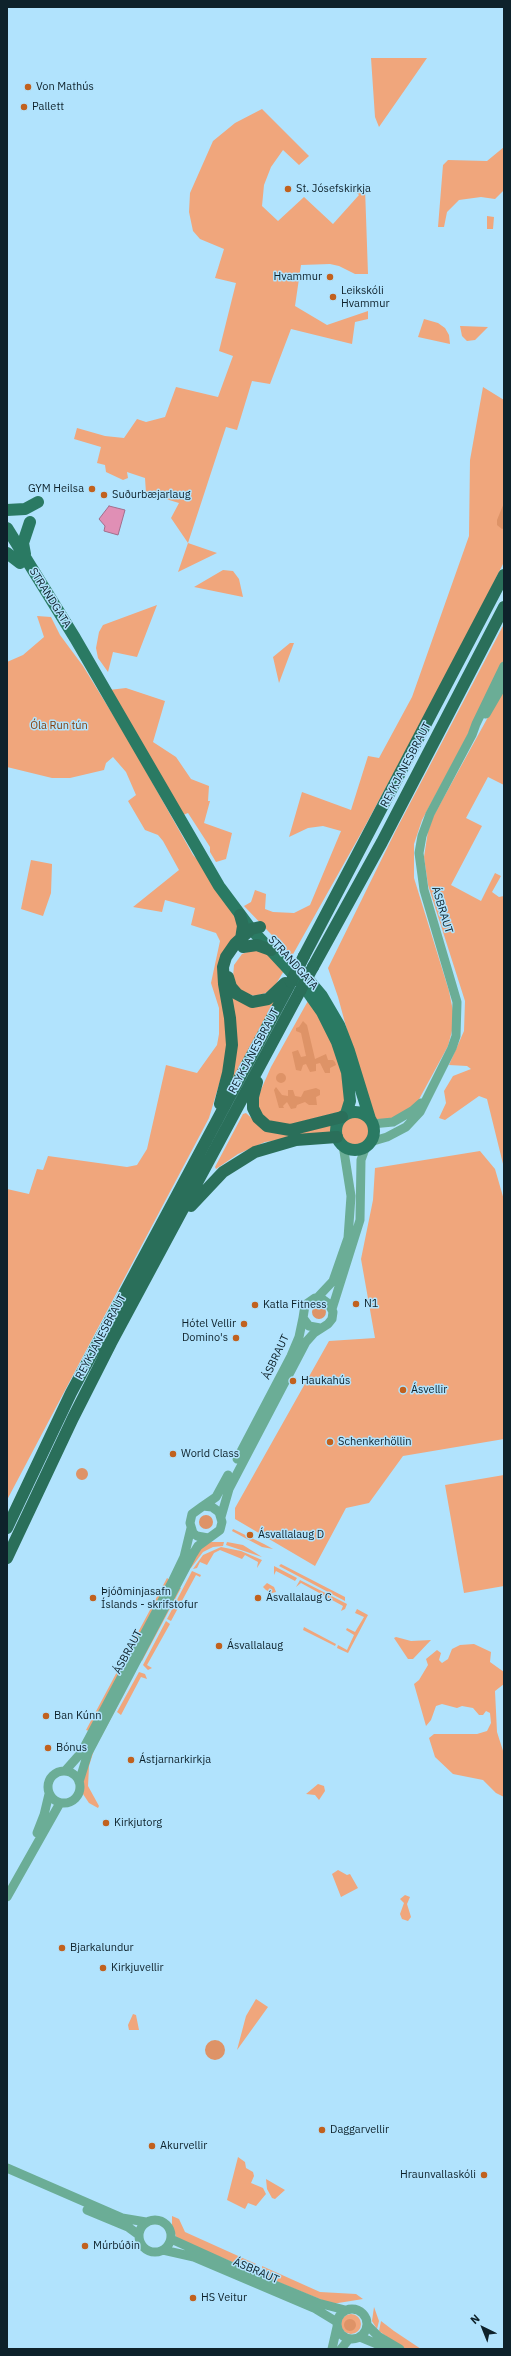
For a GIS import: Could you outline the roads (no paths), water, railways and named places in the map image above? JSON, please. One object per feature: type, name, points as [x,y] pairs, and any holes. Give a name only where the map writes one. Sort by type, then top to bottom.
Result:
[{"type":"highway","name":"REYKJANESBRAUT","points":[[7,1528],[71,1393],[213,1128],[290,980],[297,970],[504,575]]},
{"type":"highway","name":"REYKJANESBRAUT","points":[[7,1558],[76,1411],[266,1054],[382,842],[504,607]]},
{"type":"highway","points":[[240,915],[243,926],[242,943],[232,959],[228,974],[231,986],[240,997],[252,1002],[268,999],[290,980]]},
{"type":"highway","points":[[213,1128],[228,1073],[232,1045],[223,967],[228,953],[256,930]]},
{"type":"highway","points":[[242,943],[257,945],[271,950]]},
{"type":"highway","points":[[266,1054],[253,1097],[253,1108],[262,1122],[273,1128],[290,1130],[344,1116]]},
{"type":"highway","points":[[174,1227],[216,1178],[246,1156],[266,1148],[296,1140],[340,1141]]},
{"type":"main road","points":[[7,510],[25,509],[38,502]]},
{"type":"main road","points":[[24,563],[23,543],[30,522]]},
{"type":"main road","name":"STRANDGATA","points":[[8,533],[69,642],[92,670],[209,866],[219,886],[240,915],[311,981],[331,1011],[350,1051],[371,1121]]},
{"type":"main road","points":[[7,554],[24,563]]},
{"type":"main road","name":"STRANDGATA","points":[[209,866],[271,950],[310,993],[334,1036],[342,1056],[350,1088],[350,1101],[344,1116]]},
{"type":"main road","points":[[361,1113],[371,1121],[374,1133],[368,1144],[356,1150],[340,1141],[336,1127],[344,1116],[361,1113]]},
{"type":"street","name":"ÁSBRAUT","points":[[368,1144],[387,1137],[406,1126],[424,1106],[456,1036],[457,1002],[424,890],[419,854],[422,836],[430,814],[472,735],[504,666]]},
{"type":"street","name":"ÁSBRAUT","points":[[472,735],[480,726],[504,683]]},
{"type":"street","name":"ÁSBRAUT","points":[[371,1121],[393,1122],[412,1111],[430,1093]]},
{"type":"street","points":[[317,1298],[333,1281],[348,1238],[351,1196],[340,1141]]},
{"type":"street","points":[[332,1309],[326,1300],[317,1298],[312,1299],[305,1305],[303,1318],[309,1326],[320,1328],[330,1322],[332,1309],[360,1220],[362,1196],[361,1160],[368,1144]]},
{"type":"street","name":"ÁSBRAUT","points":[[203,1506],[213,1500],[220,1491],[284,1370],[297,1342],[303,1318]]},
{"type":"street","name":"ÁSBRAUT","points":[[221,1517],[229,1488],[242,1463],[306,1342],[320,1328]]},
{"type":"street","points":[[203,1506],[214,1508],[221,1517],[220,1530],[208,1538],[198,1536],[191,1528],[192,1514],[203,1506]]},
{"type":"street","name":"ÁSBRAUT","points":[[65,1771],[81,1753],[175,1575],[184,1557],[191,1528]]},
{"type":"street","name":"ÁSBRAUT","points":[[79,1782],[88,1753],[193,1554],[198,1546],[208,1538]]},
{"type":"street","points":[[7,1885],[39,1828],[49,1794],[48,1784],[50,1779],[54,1774],[65,1771],[72,1773],[79,1782],[79,1793],[71,1802],[60,1803],[49,1794]]},
{"type":"street","points":[[7,1897],[60,1803]]},
{"type":"street","points":[[7,2168],[122,2218],[146,2222],[155,2220],[163,2222],[170,2229],[171,2239],[163,2250],[158,2252],[148,2251],[141,2244],[139,2234],[146,2222]]},
{"type":"street","points":[[7,2175],[128,2227],[139,2234]]},
{"type":"street","name":"ÁSBRAUT","points":[[171,2239],[318,2302],[345,2310]]},
{"type":"street","name":"ÁSBRAUT","points":[[163,2250],[194,2257],[314,2308],[337,2325]]},
{"type":"street","points":[[332,2349],[339,2315],[345,2310],[353,2308],[365,2315],[367,2325],[378,2336],[400,2349]]},
{"type":"street","points":[[337,2325],[340,2333],[349,2339]]},
{"type":"street","points":[[360,2337],[367,2325]]},
{"type":"street","points":[[341,2349],[349,2339],[360,2337],[389,2349]]},
{"type":"place","name":"Von Mathús","points":[[28,87]]},
{"type":"place","name":"Pallett","points":[[24,107]]},
{"type":"place","name":"St. Jósefskirkja","points":[[288,189]]},
{"type":"place","name":"Hvammur","points":[[330,277]]},
{"type":"place","name":"Leikskóli Hvammur","points":[[333,297]]},
{"type":"place","name":"GYM Heilsa","points":[[92,489]]},
{"type":"place","name":"Suðurbæjarlaug","points":[[104,495]]},
{"type":"place","name":"N1","points":[[356,1304]]},
{"type":"place","name":"Katla Fitness","points":[[255,1305]]},
{"type":"place","name":"Hótel Vellir","points":[[244,1324]]},
{"type":"place","name":"Domino's","points":[[236,1338]]},
{"type":"place","name":"Haukahús","points":[[293,1381]]},
{"type":"place","name":"Ásvellir","points":[[403,1390]]},
{"type":"place","name":"Schenkerhöllin","points":[[330,1442]]},
{"type":"place","name":"World Class","points":[[173,1454]]},
{"type":"place","name":"Ásvallalaug D","points":[[250,1535]]},
{"type":"place","name":"Þjóðminjasafn Íslands - skrifstofur","points":[[93,1598]]},
{"type":"place","name":"Ásvallalaug C","points":[[258,1598]]},
{"type":"place","name":"Ásvallalaug","points":[[219,1646]]},
{"type":"place","name":"Ban Kúnn","points":[[46,1716]]},
{"type":"place","name":"Bónus","points":[[48,1748]]},
{"type":"place","name":"Ástjarnarkirkja","points":[[131,1760]]},
{"type":"place","name":"Kirkjutorg","points":[[106,1823]]},
{"type":"place","name":"Bjarkalundur","points":[[62,1948]]},
{"type":"place","name":"Kirkjuvellir","points":[[103,1968]]},
{"type":"place","name":"Daggarvellir","points":[[322,2130]]},
{"type":"place","name":"Akurvellir","points":[[152,2146]]},
{"type":"place","name":"Hraunvallaskóli","points":[[484,2175]]},
{"type":"place","name":"Múrbúðin","points":[[85,2246]]},
{"type":"place","name":"HS Veitur","points":[[193,2298]]},
{"type":"park label","name":"Óla Run tún","points":[[59,726]]}]
